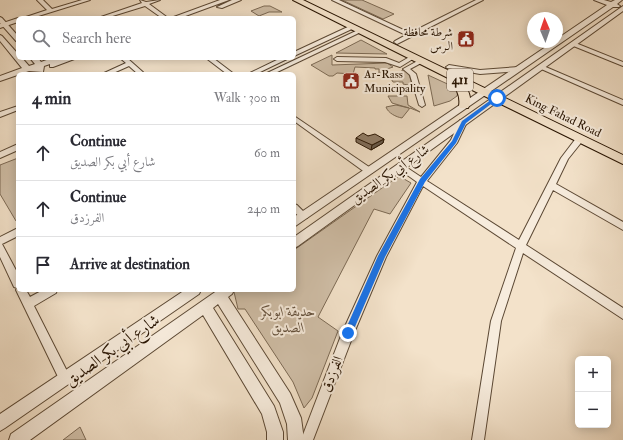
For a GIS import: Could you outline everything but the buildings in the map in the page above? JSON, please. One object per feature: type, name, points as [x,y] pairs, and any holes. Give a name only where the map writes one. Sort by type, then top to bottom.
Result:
[{"type":"main road","name":"King Fahad Road","points":[[296,0],[417,59],[450,71]]},
{"type":"main road","name":"King Fahad Road","points":[[311,0],[397,42],[580,139],[623,160]]},
{"type":"main road","points":[[450,71],[463,91],[465,100],[464,106]]},
{"type":"main road","name":"King Fahad Road","points":[[500,96],[623,151]]},
{"type":"street","points":[[40,0],[51,11]]},
{"type":"street","points":[[33,16],[87,0]]},
{"type":"street","points":[[140,0],[162,16]]},
{"type":"street","points":[[107,16],[157,0]]},
{"type":"street","points":[[180,16],[226,0]]},
{"type":"street","points":[[193,16],[238,0]]},
{"type":"street","points":[[335,0],[410,35]]},
{"type":"street","points":[[397,42],[480,0]]},
{"type":"street","points":[[597,0],[616,2],[623,8]]},
{"type":"street","name":"شارع أبي بكر الصديق","points":[[296,222],[616,2]]},
{"type":"street","name":"شارع أبي بكر الصديق","points":[[296,242],[623,8]]},
{"type":"street","points":[[2,23],[16,20]]},
{"type":"street","points":[[2,23],[16,38]]},
{"type":"street","points":[[296,53],[356,29]]},
{"type":"street","points":[[296,60],[356,29]]},
{"type":"street","points":[[0,37],[16,58]]},
{"type":"street","points":[[573,44],[623,64]]},
{"type":"street","points":[[337,59],[386,60],[403,67],[413,74],[422,105]]},
{"type":"street","points":[[403,67],[417,59]]},
{"type":"street","points":[[18,60],[27,72],[55,60]]},
{"type":"street","points":[[35,60],[40,67]]},
{"type":"street","points":[[40,67],[66,60]]},
{"type":"street","points":[[125,60],[140,72]]},
{"type":"street","points":[[212,60],[228,72]]},
{"type":"street","points":[[255,72],[282,60]]},
{"type":"street","points":[[272,72],[295,60]]},
{"type":"street","points":[[110,72],[130,64]]},
{"type":"street","points":[[541,67],[623,103]]},
{"type":"street","points":[[450,71],[480,72],[519,69]]},
{"type":"street","points":[[0,79],[16,75]]},
{"type":"street","points":[[0,84],[16,79]]},
{"type":"street","points":[[0,115],[16,109]]},
{"type":"street","points":[[296,119],[369,172]]},
{"type":"street","name":"الفرزدق","points":[[307,440],[348,333],[382,256],[422,181],[454,142],[463,122]]},
{"type":"street","points":[[478,440],[496,321],[521,246],[565,158],[580,139]]},
{"type":"street","points":[[0,155],[16,148]]},
{"type":"street","points":[[400,167],[623,314]]},
{"type":"street","points":[[551,185],[623,226]]},
{"type":"street","points":[[296,209],[304,216]]},
{"type":"street","points":[[0,242],[16,233]]},
{"type":"street","points":[[0,247],[16,280]]},
{"type":"street","points":[[22,292],[65,379]]},
{"type":"street","points":[[28,304],[49,292]]},
{"type":"street","name":"شارع أبي بكر الصديق","points":[[0,423],[192,292]]},
{"type":"street","points":[[224,293],[292,411],[297,432],[296,440]]},
{"type":"street","name":"شارع أبي بكر الصديق","points":[[17,440],[224,293]]},
{"type":"street","points":[[204,306],[269,411],[275,432],[275,440]]},
{"type":"green space","points":[[342,0],[362,0],[394,14],[383,19]]},
{"type":"green space","points":[[264,6],[270,6],[282,12],[269,12],[259,16],[251,11]]},
{"type":"green space","points":[[361,40],[387,54],[336,53]]},
{"type":"green space","points":[[332,55],[332,65],[387,63],[393,67],[384,70],[384,75],[379,74],[379,69],[355,67],[353,74],[337,73],[333,76],[329,76],[311,65]]},
{"type":"green space","points":[[402,70],[406,70],[408,72],[413,86],[403,84],[403,82],[393,82],[390,77],[399,76],[402,74]]},
{"type":"green space","points":[[428,75],[454,87],[458,92],[457,96],[450,101],[434,106]]},
{"type":"green space","points":[[388,96],[407,96],[408,105],[420,112],[410,108],[402,118],[395,116],[388,111],[386,107],[396,105],[409,108],[392,103]]},
{"type":"green space","points":[[16,159],[16,221],[0,194],[0,165]]},
{"type":"green space","name":"حديقة ابوبكر الصديق","points":[[399,176],[411,183],[390,214],[374,209],[318,317],[338,331],[312,398],[304,408],[293,382],[245,309],[238,309],[234,292],[296,292],[296,249]]},
{"type":"green space","points":[[80,427],[86,440],[63,440]]},
{"type":"place","name":"شرطة محافظة الـرس","points":[[466,39]]},
{"type":"place","name":"Ar-Rass Municipality","points":[[351,81]]},
{"type":"route","points":[[348,333],[382,256],[422,181],[454,142],[463,122],[497,98]]}]
